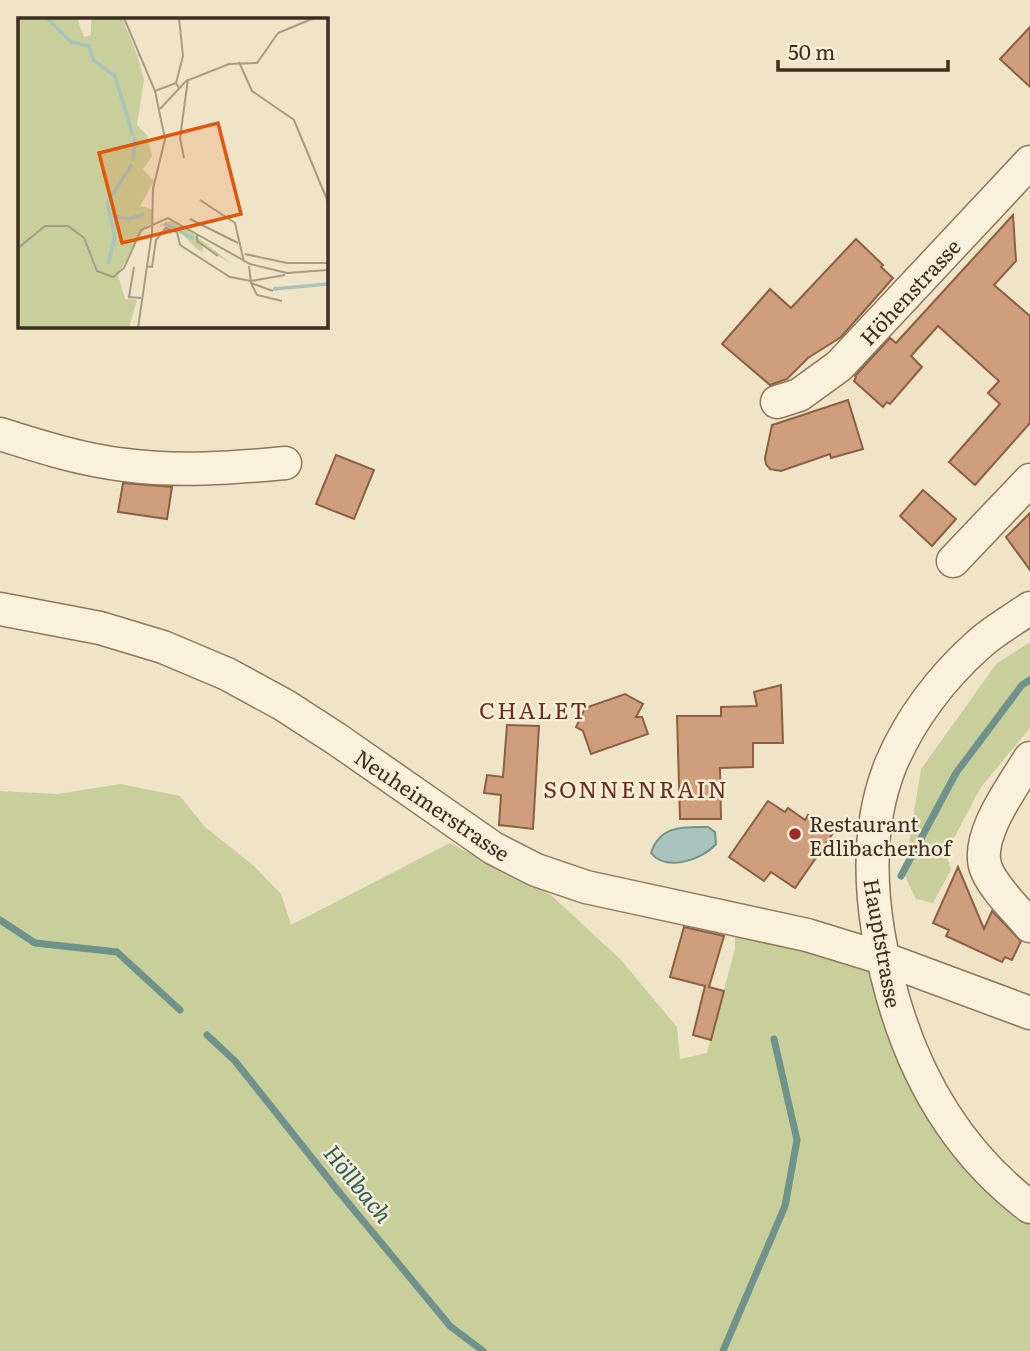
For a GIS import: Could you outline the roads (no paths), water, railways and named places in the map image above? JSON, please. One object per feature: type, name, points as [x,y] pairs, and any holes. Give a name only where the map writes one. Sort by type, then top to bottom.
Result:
[{"type":"street","name":"Höhenstrasse","points":[[777,402],[799,395],[839,366],[1030,162]]},
{"type":"street","points":[[0,434],[57,452],[125,465],[217,469],[285,463]]},
{"type":"street","points":[[953,561],[1030,480]]},
{"type":"street","name":"Hauptstrasse","points":[[1030,608],[978,644],[937,689],[917,716],[890,766],[883,787],[871,860],[871,890],[882,958],[903,1035],[938,1105],[985,1168],[1030,1207]]},
{"type":"street","name":"Neuheimerstrasse","points":[[0,609],[100,628],[163,647],[227,674],[284,705],[493,848],[536,870],[586,887],[807,935],[882,958],[1030,1013]]},
{"type":"street","points":[[1030,758],[998,812],[985,841],[983,857],[992,881],[1030,926]]},
{"type":"water","points":[[708,827],[715,832],[716,844],[702,855],[674,863],[658,859],[651,853],[666,832],[681,828]]},
{"type":"waterway","points":[[901,876],[956,773],[1022,685],[1030,680]]},
{"type":"waterway","name":"Höllbach","points":[[0,920],[35,943],[117,952],[180,1010]]},
{"type":"waterway","name":"Höllbach","points":[[207,1035],[235,1061],[450,1326],[483,1351]]},
{"type":"waterway","name":"Höllbach","points":[[723,1351],[785,1206],[797,1140],[774,1039]]},
{"type":"place","name":"Restaurant Edlibacherhof","points":[[795,834]]},
{"type":"district","name":"CHALET","points":[[534,709]]},
{"type":"district","name":"SONNENRAIN","points":[[636,788]]}]
